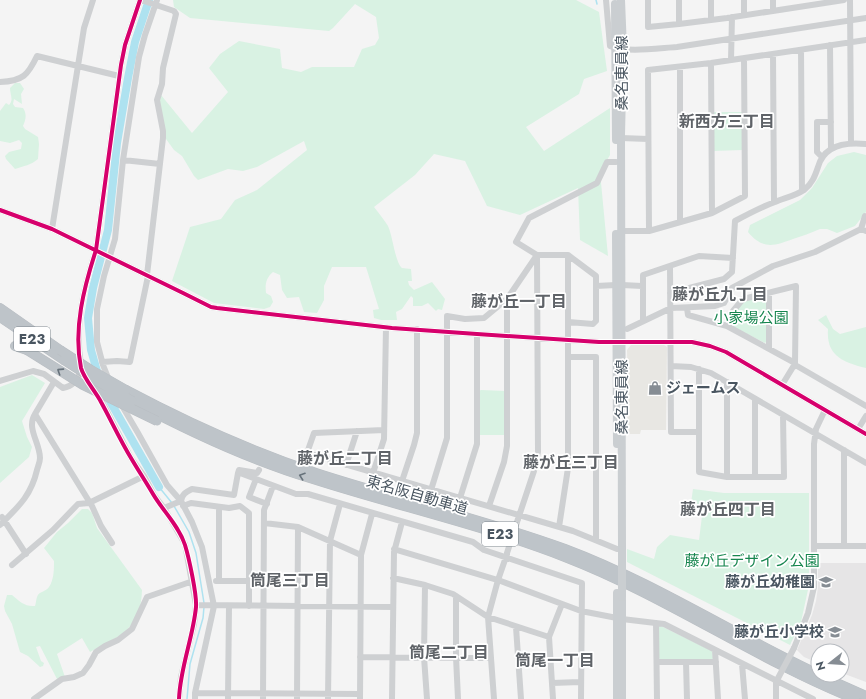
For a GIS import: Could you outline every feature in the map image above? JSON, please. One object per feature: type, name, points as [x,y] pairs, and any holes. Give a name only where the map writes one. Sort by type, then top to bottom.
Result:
[{"type":"highway","name":"東名阪自動車道","points":[[0,308],[60,350],[126,390],[181,419],[236,444],[357,485],[507,529],[579,555],[649,587],[810,671]]},
{"type":"highway","name":"東名阪自動車道","points":[[0,317],[89,376],[132,401],[211,440],[261,461],[312,479],[504,535],[565,556],[647,593],[779,663],[856,699]]},
{"type":"highway","points":[[15,346],[27,350],[82,385],[156,421],[180,432],[211,440]]},
{"type":"highway","name":"東名阪自動車道","points":[[837,683],[866,696]]},
{"type":"main road","name":"桑名東員線","points":[[616,0],[619,49],[622,231],[619,285]]},
{"type":"main road","points":[[619,49],[620,0]]},
{"type":"main road","name":"桑名東員線","points":[[619,49],[615,91],[619,285],[619,550]]},
{"type":"main road","name":"桑名東員線","points":[[617,699],[620,595],[616,396],[619,341]]},
{"type":"main road","name":"桑名東員線","points":[[619,618],[622,699]]},
{"type":"street","points":[[52,229],[77,66],[84,28],[93,0]]},
{"type":"street","points":[[102,362],[130,362],[147,275],[164,131],[157,100],[162,84],[163,68],[176,14],[174,11],[156,2],[140,0],[125,45],[119,76],[96,250],[87,276],[79,323],[79,355],[82,370],[101,400],[131,458],[144,476],[154,495],[164,508],[185,544],[193,581],[196,605],[194,624],[181,676],[179,699]]},
{"type":"street","points":[[606,0],[610,46],[619,49],[677,47],[866,18]]},
{"type":"street","points":[[648,0],[648,27],[773,11],[802,3],[844,0]]},
{"type":"street","points":[[679,0],[680,24]]},
{"type":"street","points":[[711,0],[711,20]]},
{"type":"street","points":[[744,0],[744,15]]},
{"type":"street","points":[[773,0],[773,11]]},
{"type":"street","points":[[850,0],[851,143]]},
{"type":"street","points":[[156,2],[142,46],[123,160],[117,222],[113,245],[109,256],[97,309],[96,342],[102,362],[124,410],[167,485],[182,504],[192,522],[202,547],[212,605],[195,696],[360,697],[361,555],[372,514]]},
{"type":"street","points":[[732,17],[732,60]]},
{"type":"street","points":[[649,231],[648,70],[680,68],[866,40]]},
{"type":"street","points":[[830,45],[831,149]]},
{"type":"street","points":[[801,50],[802,191]]},
{"type":"street","points":[[773,54],[774,202]]},
{"type":"street","points":[[0,82],[14,80],[27,74],[37,56],[119,76]]},
{"type":"street","points":[[622,231],[649,231],[712,213],[745,196],[744,58]]},
{"type":"street","points":[[711,63],[712,213]]},
{"type":"street","points":[[680,68],[680,222]]},
{"type":"street","points":[[822,157],[816,152],[817,122],[831,122]]},
{"type":"street","points":[[621,138],[648,139]]},
{"type":"street","points":[[670,293],[724,279],[732,272],[736,221],[774,202],[802,191],[813,180],[822,157],[831,149],[846,143],[866,144]]},
{"type":"street","points":[[123,160],[160,164]]},
{"type":"street","points":[[568,322],[593,324],[596,321],[596,276],[568,255],[537,255],[516,242],[529,218],[597,183],[607,162],[616,162]]},
{"type":"street","points":[[0,210],[52,229],[211,307],[417,330],[568,340],[692,342],[718,349],[866,434]]},
{"type":"street","points":[[627,328],[671,308],[715,306],[724,303],[732,288],[773,266],[815,252],[863,230],[865,216]]},
{"type":"street","points":[[431,490],[447,438],[447,316],[465,319],[480,319],[507,299],[537,255]]},
{"type":"street","points":[[494,699],[488,617],[498,580],[534,471],[538,452],[537,255]]},
{"type":"street","points":[[559,527],[568,468],[568,255]]},
{"type":"street","points":[[643,321],[643,275],[699,256],[733,258]]},
{"type":"street","points":[[670,266],[671,432],[699,432]]},
{"type":"street","points":[[596,286],[642,286]]},
{"type":"street","points":[[727,326],[733,311],[743,299],[796,286],[795,365],[782,385]]},
{"type":"street","points":[[769,348],[770,292]]},
{"type":"street","points":[[489,506],[504,462],[507,446],[507,299]]},
{"type":"street","points":[[687,308],[688,316],[727,326],[769,348],[795,365],[866,406]]},
{"type":"street","points":[[373,473],[384,439],[386,327]]},
{"type":"street","points":[[402,481],[417,433],[417,330]]},
{"type":"street","points":[[460,498],[477,444],[477,334]]},
{"type":"street","points":[[568,357],[596,357],[596,540]]},
{"type":"street","points":[[671,366],[699,369],[711,373],[866,463]]},
{"type":"street","points":[[699,369],[699,472],[727,477],[784,477],[783,415]]},
{"type":"street","points":[[0,381],[33,371],[44,374],[64,388],[70,387],[74,383],[82,370]]},
{"type":"street","points":[[26,554],[2,521],[27,497],[33,486],[40,459],[32,428],[33,418],[54,382]]},
{"type":"street","points":[[727,382],[727,477]]},
{"type":"street","points":[[755,399],[755,476]]},
{"type":"street","points":[[776,699],[776,682],[804,627],[811,605],[814,587],[815,434],[825,410]]},
{"type":"street","points":[[35,414],[112,543]]},
{"type":"street","points":[[858,429],[866,416]]},
{"type":"street","points":[[384,430],[314,433],[307,453],[489,506],[519,517],[573,531],[619,550]]},
{"type":"street","points":[[346,465],[357,431]]},
{"type":"street","points":[[844,450],[844,546]]},
{"type":"street","points":[[238,472],[239,470],[257,473],[259,470]]},
{"type":"street","points":[[182,504],[181,497],[192,489],[234,495],[238,472]]},
{"type":"street","points":[[238,472],[296,494],[308,494],[372,514],[473,542],[484,550],[506,555],[582,584],[581,699]]},
{"type":"street","points":[[12,565],[58,526],[78,504],[89,503],[144,476]]},
{"type":"street","points":[[256,480],[249,497],[267,504]]},
{"type":"street","points":[[263,696],[264,510],[273,486]]},
{"type":"street","points":[[164,508],[191,502],[229,508],[240,506],[250,513],[249,606]]},
{"type":"street","points":[[328,696],[330,541],[340,504]]},
{"type":"street","points":[[219,581],[220,506]]},
{"type":"street","points":[[392,699],[394,549],[402,522]]},
{"type":"street","points":[[264,523],[298,528],[361,555]]},
{"type":"street","points":[[297,696],[298,528]]},
{"type":"street","points":[[814,546],[866,546]]},
{"type":"street","points":[[394,549],[498,580],[581,611],[664,624],[776,682],[813,699]]},
{"type":"street","points":[[393,578],[425,585],[456,596],[488,617],[549,637]]},
{"type":"street","points":[[34,699],[62,679],[83,674],[90,665],[96,652],[118,640],[132,629],[147,598],[193,581]]},
{"type":"street","points":[[209,581],[249,582]]},
{"type":"street","points":[[425,585],[424,657],[427,699]]},
{"type":"street","points":[[456,596],[458,699]]},
{"type":"street","points":[[553,699],[549,637],[562,604]]},
{"type":"street","points":[[196,605],[393,607]]},
{"type":"street","points":[[228,696],[229,606]]},
{"type":"street","points":[[656,623],[657,699]]},
{"type":"street","points":[[516,627],[521,699]]},
{"type":"street","points":[[715,650],[718,699]]},
{"type":"street","points":[[360,656],[491,658]]},
{"type":"street","points":[[657,662],[716,662]]},
{"type":"street","points":[[686,662],[687,699]]},
{"type":"street","points":[[742,664],[745,699]]},
{"type":"street","points":[[552,683],[580,682]]},
{"type":"shaded area","points":[[631,345],[664,345],[667,347],[666,430],[641,430],[640,434],[627,434],[627,350]]},
{"type":"shaded area","name":"藤が丘小学校","points":[[818,563],[866,563],[866,682],[850,676],[850,643],[810,643],[810,660],[804,657],[797,650],[812,615],[818,587]]},
{"type":"green space","points":[[173,0],[576,0],[599,12],[607,71],[584,79],[579,94],[526,127],[544,151],[610,108],[610,155],[600,172],[608,256],[580,240],[578,188],[520,215],[487,206],[465,161],[434,154],[415,175],[374,207],[388,226],[400,265],[402,268],[411,269],[412,281],[408,281],[409,285],[414,290],[432,282],[445,299],[442,310],[438,309],[436,311],[428,303],[422,306],[413,306],[413,298],[411,296],[402,309],[396,312],[397,320],[381,320],[374,318],[373,310],[379,309],[366,267],[332,267],[324,286],[324,300],[317,313],[304,312],[299,297],[287,298],[282,290],[280,275],[273,272],[266,281],[266,293],[271,296],[273,302],[270,307],[264,309],[214,303],[172,281],[190,227],[221,219],[235,200],[257,190],[307,150],[304,141],[257,167],[243,171],[228,169],[198,180],[182,156],[174,150],[166,139],[159,100],[161,95],[192,133],[228,92],[209,68],[220,54],[239,41],[280,49],[282,68],[301,72],[312,67],[354,67],[362,49],[375,45],[379,38],[376,17],[355,4],[329,31],[190,18],[174,7]]},
{"type":"green space","points":[[15,83],[20,83],[24,89],[21,94],[22,104],[14,99],[13,104],[15,107],[23,108],[26,117],[23,126],[25,129],[38,137],[39,144],[38,159],[30,164],[15,169],[5,156],[9,152],[21,149],[22,143],[19,140],[10,143],[0,141],[0,111],[6,103],[9,105],[12,99],[10,88]]},
{"type":"green space","points":[[713,112],[742,112],[743,150],[713,151]]},
{"type":"green space","points":[[854,152],[866,155],[866,212],[855,226],[837,233],[827,229],[820,229],[774,245],[759,242],[748,232],[750,225],[800,200],[812,188],[828,163],[837,156]]},
{"type":"green space","name":"小家場公園","points":[[764,295],[767,299],[767,341],[765,343],[730,325],[738,307],[751,299]]},
{"type":"green space","points":[[826,315],[833,329],[840,334],[866,327],[866,368],[843,360],[833,352],[828,338],[828,329],[818,320]]},
{"type":"green space","points":[[32,375],[45,383],[22,421],[32,447],[29,457],[0,483],[0,387]]},
{"type":"green space","points":[[479,391],[506,391],[504,435],[479,435]]},
{"type":"green space","name":"藤が丘デザイン公園","points":[[693,489],[724,493],[809,493],[809,585],[801,622],[790,645],[627,562],[627,549],[654,559],[657,547],[670,535],[699,540],[703,508],[691,503]]},
{"type":"green space","points":[[82,509],[88,509],[92,513],[97,528],[142,590],[141,603],[138,614],[133,623],[127,630],[111,641],[90,652],[82,638],[57,654],[65,677],[57,679],[40,646],[36,647],[41,661],[44,663],[43,666],[40,667],[28,656],[20,652],[12,624],[4,606],[7,595],[12,595],[25,605],[35,606],[38,595],[49,587],[52,581],[54,561],[44,548],[57,532]]},
{"type":"green space","points":[[659,626],[712,651],[712,660],[661,660],[659,658]]},
{"type":"waterway","points":[[99,378],[91,350],[88,318],[93,288],[108,230],[117,143],[128,78],[135,42],[149,0]]},
{"type":"waterway","points":[[596,0],[597,4]]},
{"type":"waterway","points":[[107,396],[159,487]]},
{"type":"waterway","points":[[159,487],[172,503]]},
{"type":"waterway","points":[[174,506],[189,532],[196,553],[204,603]]},
{"type":"waterway","points":[[187,699],[190,664],[203,618],[204,607]]},
{"type":"cycle path","points":[[140,0],[125,45],[121,65],[96,250],[84,293],[78,338],[81,368],[85,377],[99,398],[123,444],[157,500],[179,531],[185,545],[191,567],[196,607],[182,676],[179,699]]},
{"type":"cycle path","points":[[0,210],[52,229],[211,307],[392,328],[599,342],[692,342],[710,346],[726,352],[866,434]]},
{"type":"place","name":"ジェームス","points":[[655,388]]},
{"type":"place","name":"藤が丘幼稚園","points":[[826,582]]},
{"type":"place","name":"藤が丘小学校","points":[[835,632]]},
{"type":"district","name":"新西方三丁目","points":[[727,121]]},
{"type":"district","name":"藤が丘九丁目","points":[[720,294]]},
{"type":"district","name":"藤が丘一丁目","points":[[519,301]]},
{"type":"district","name":"藤が丘二丁目","points":[[345,458]]},
{"type":"district","name":"藤が丘三丁目","points":[[571,462]]},
{"type":"district","name":"藤が丘四丁目","points":[[728,509]]},
{"type":"district","name":"筒尾三丁目","points":[[290,580]]},
{"type":"district","name":"筒尾二丁目","points":[[449,652]]},
{"type":"district","name":"筒尾一丁目","points":[[555,660]]}]
